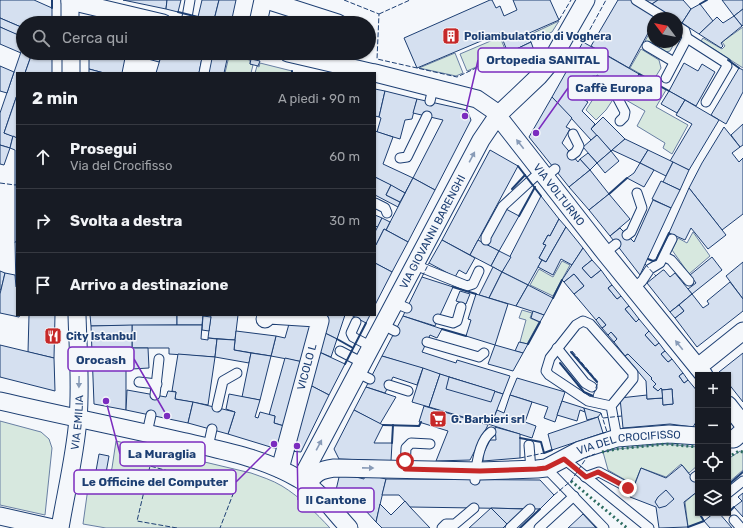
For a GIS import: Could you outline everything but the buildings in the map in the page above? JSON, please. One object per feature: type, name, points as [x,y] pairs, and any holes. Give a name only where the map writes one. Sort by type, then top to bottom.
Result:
[{"type":"street","points":[[70,16],[70,0],[135,16]]},
{"type":"street","points":[[260,16],[265,0],[316,16]]},
{"type":"street","name":"VIA GIOVANNI BARENGHI","points":[[304,482],[364,371],[372,347],[389,328],[401,305],[415,265],[481,140],[498,115],[539,76],[554,56],[586,0]]},
{"type":"street","points":[[71,60],[71,72]]},
{"type":"street","name":"VIA VOLTURNO","points":[[326,60],[347,64],[371,72]]},
{"type":"street","name":"VIA VOLTURNO","points":[[376,74],[432,95],[477,99],[487,105],[498,115],[611,249],[634,288],[701,371]]},
{"type":"street","name":"VIA EMILIA","points":[[60,528],[78,418],[79,376],[77,316]]},
{"type":"street","name":"VICOLO L","points":[[265,319],[268,316]]},
{"type":"street","name":"VICOLO L","points":[[280,469],[320,321],[316,318],[285,316]]},
{"type":"street","points":[[701,371],[743,331]]},
{"type":"street","points":[[0,401],[208,447],[246,457],[280,469],[304,482],[323,499],[349,528]]},
{"type":"street","points":[[730,408],[743,424]]},
{"type":"street","points":[[731,439],[734,439],[743,431]]},
{"type":"street","name":"VIA DEL CROCIFISSO","points":[[304,482],[324,469],[334,468],[405,469],[475,475],[536,472],[580,450],[617,438],[669,434],[695,436]]},
{"type":"street","points":[[0,516],[54,528]]},
{"type":"lane","points":[[187,16],[190,0]]},
{"type":"lane","points":[[636,0],[655,12]]},
{"type":"lane","points":[[683,30],[685,31],[687,38],[726,63],[727,66],[706,102]]},
{"type":"lane","points":[[666,78],[687,38]]},
{"type":"lane","points":[[650,48],[674,62]]},
{"type":"lane","points":[[554,56],[569,66]]},
{"type":"lane","points":[[204,72],[207,60]]},
{"type":"lane","points":[[594,81],[616,93],[626,112],[620,121]]},
{"type":"lane","points":[[400,158],[407,157],[427,116]]},
{"type":"lane","points":[[572,155],[576,152],[579,146],[574,134]]},
{"type":"lane","points":[[486,240],[486,237],[503,206],[547,172]]},
{"type":"lane","points":[[627,235],[632,232],[642,208],[637,193]]},
{"type":"lane","points":[[376,204],[385,208],[387,214]]},
{"type":"lane","points":[[634,288],[642,281],[650,270],[660,263],[672,239]]},
{"type":"lane","points":[[664,256],[671,260],[689,281]]},
{"type":"lane","points":[[415,265],[467,286],[473,284],[480,272]]},
{"type":"lane","points":[[438,318],[453,323],[456,321],[461,306]]},
{"type":"lane","points":[[611,406],[588,402],[549,375],[546,370],[550,358],[557,348],[576,325],[583,321],[590,324],[633,373],[633,379],[611,406],[617,438]]},
{"type":"lane","points":[[356,322],[351,333],[353,337],[372,347]]},
{"type":"lane","points":[[427,342],[479,357],[484,353]]},
{"type":"lane","points":[[557,348],[585,383],[592,386]]},
{"type":"lane","points":[[340,351],[364,371]]},
{"type":"lane","points":[[155,395],[159,359]]},
{"type":"lane","points":[[217,407],[223,381],[237,373]]},
{"type":"lane","points":[[139,382],[157,384]]},
{"type":"lane","points":[[389,385],[408,391]]},
{"type":"lane","points":[[147,433],[151,415]]},
{"type":"lane","points":[[208,447],[212,429]]},
{"type":"lane","points":[[475,475],[476,460],[488,434],[491,432]]},
{"type":"lane","points":[[405,469],[406,448],[411,443],[430,444]]},
{"type":"lane","points":[[529,445],[536,472],[574,496],[604,528]]},
{"type":"lane","points":[[564,459],[648,528]]},
{"type":"lane","points":[[586,477],[598,472],[628,488]]},
{"type":"lane","points":[[731,491],[743,481]]},
{"type":"lane","points":[[539,528],[574,496]]},
{"type":"lane","points":[[442,528],[446,524],[455,524],[474,508]]},
{"type":"lane","points":[[510,528],[530,509]]},
{"type":"lane","points":[[591,514],[608,528]]},
{"type":"lane","points":[[734,520],[741,528]]},
{"type":"shaded area","points":[[559,21],[552,32],[532,41],[529,35]]},
{"type":"shaded area","points":[[743,27],[743,68],[701,41],[703,38],[722,49],[725,46],[722,42]]},
{"type":"shaded area","points":[[500,37],[507,54],[467,71],[460,54]]},
{"type":"shaded area","points":[[658,48],[672,48],[670,51],[666,52]]},
{"type":"shaded area","points":[[641,49],[659,60],[661,68],[653,81],[630,68]]},
{"type":"shaded area","points":[[455,53],[463,73],[456,76],[419,68]]},
{"type":"shaded area","points":[[228,60],[250,60],[250,64],[253,65],[251,72],[225,72]]},
{"type":"shaded area","points":[[260,63],[292,72],[255,72],[257,66],[259,67]]},
{"type":"shaded area","points":[[640,76],[666,90],[656,107],[688,125],[672,154],[663,148],[665,143],[637,126],[645,111],[626,100]]},
{"type":"shaded area","points":[[594,86],[614,98],[606,110],[596,120],[586,110],[593,99],[588,95]]},
{"type":"shaded area","points":[[693,232],[710,256],[689,274],[672,250],[678,238],[687,243]]},
{"type":"shaded area","points":[[562,261],[570,265],[553,296],[530,285],[539,269],[553,277]]},
{"type":"shaded area","points":[[522,310],[532,313],[530,318],[539,322],[527,344],[520,342],[526,320],[519,318]]},
{"type":"shaded area","points":[[0,421],[41,432],[49,439],[52,448],[45,515],[0,505]]},
{"type":"shaded area","points":[[116,441],[251,473],[267,479],[282,486],[295,495],[330,528],[106,528],[83,524],[88,488],[98,480],[109,477],[112,468]]},
{"type":"shaded area","points":[[665,444],[695,447],[695,468],[689,473],[681,464],[666,477],[641,468],[634,485],[608,470],[603,452]]},
{"type":"shaded area","points":[[740,451],[743,452],[743,470],[731,480],[731,480],[731,457]]},
{"type":"shaded area","points":[[695,494],[695,516],[701,516],[704,521],[688,527],[685,502]]},
{"type":"hedge","points":[[602,452],[665,444],[695,447]]},
{"type":"hedge","points":[[732,455],[739,451],[743,452]]},
{"type":"hedge","points":[[571,481],[627,528]]},
{"type":"fence","points":[[344,0],[379,14],[377,59],[457,77],[508,53]]},
{"type":"fence","points":[[379,14],[410,0]]},
{"type":"fence","points":[[559,20],[571,0]]},
{"type":"fence","points":[[583,42],[606,0]]},
{"type":"fence","points":[[0,183],[15,185]]},
{"type":"fence","points":[[422,277],[429,263]]},
{"type":"fence","points":[[645,264],[656,276]]},
{"type":"fence","points":[[560,363],[583,392],[593,396],[598,382],[572,351]]},
{"type":"fence","points":[[601,413],[607,432],[603,433]]},
{"type":"fence","points":[[603,418],[622,416]]},
{"type":"fence","points":[[520,458],[544,453]]},
{"type":"fence","points":[[554,495],[571,481],[587,457],[595,454]]},
{"type":"fence","points":[[177,528],[137,521],[150,466],[235,489],[220,528]]},
{"type":"wall","points":[[52,0],[52,8]]},
{"type":"wall","points":[[700,4],[707,0]]},
{"type":"wall","points":[[178,12],[194,16]]},
{"type":"wall","points":[[728,60],[739,68]]},
{"type":"wall","points":[[639,74],[669,91]]},
{"type":"wall","points":[[518,166],[541,196]]},
{"type":"wall","points":[[512,189],[525,175]]},
{"type":"wall","points":[[609,194],[627,178]]},
{"type":"wall","points":[[519,216],[535,187]]},
{"type":"wall","points":[[648,259],[653,261],[656,260],[669,233]]},
{"type":"wall","points":[[553,298],[562,280]]},
{"type":"wall","points":[[453,287],[476,294]]},
{"type":"wall","points":[[528,344],[540,322]]},
{"type":"wall","points":[[345,364],[366,323]]},
{"type":"wall","points":[[442,329],[466,336]]},
{"type":"wall","points":[[337,339],[353,348]]},
{"type":"wall","points":[[571,352],[597,382]]},
{"type":"wall","points":[[560,363],[584,392],[593,396]]},
{"type":"wall","points":[[383,425],[419,426],[421,422]]},
{"type":"wall","points":[[392,443],[393,425]]},
{"type":"wall","points":[[520,438],[541,442],[544,453],[552,450]]},
{"type":"wall","points":[[731,482],[743,472]]},
{"type":"wall","points":[[731,510],[734,507]]},
{"type":"wall","points":[[520,528],[540,509]]},
{"type":"wall","points":[[688,527],[704,521],[701,516]]},
{"type":"place","name":"Poliambulatorio di Voghera","points":[[451,36]]},
{"type":"place","name":"Ortopedia SANITAL","points":[[465,116]]},
{"type":"place","name":"Caffè Europa","points":[[536,133]]},
{"type":"place","name":"City Istanbul","points":[[53,336]]},
{"type":"place","name":"La Muraglia","points":[[106,401]]},
{"type":"place","name":"Orocash","points":[[167,416]]},
{"type":"place","name":"G. Barbieri srl","points":[[438,419]]},
{"type":"place","name":"Le Officine del Computer","points":[[274,444]]},
{"type":"place","name":"Il Cantone","points":[[297,446]]},
{"type":"route","points":[[405,461],[405,469],[480,471],[546,468],[564,459],[586,477],[598,472],[628,488]]}]
